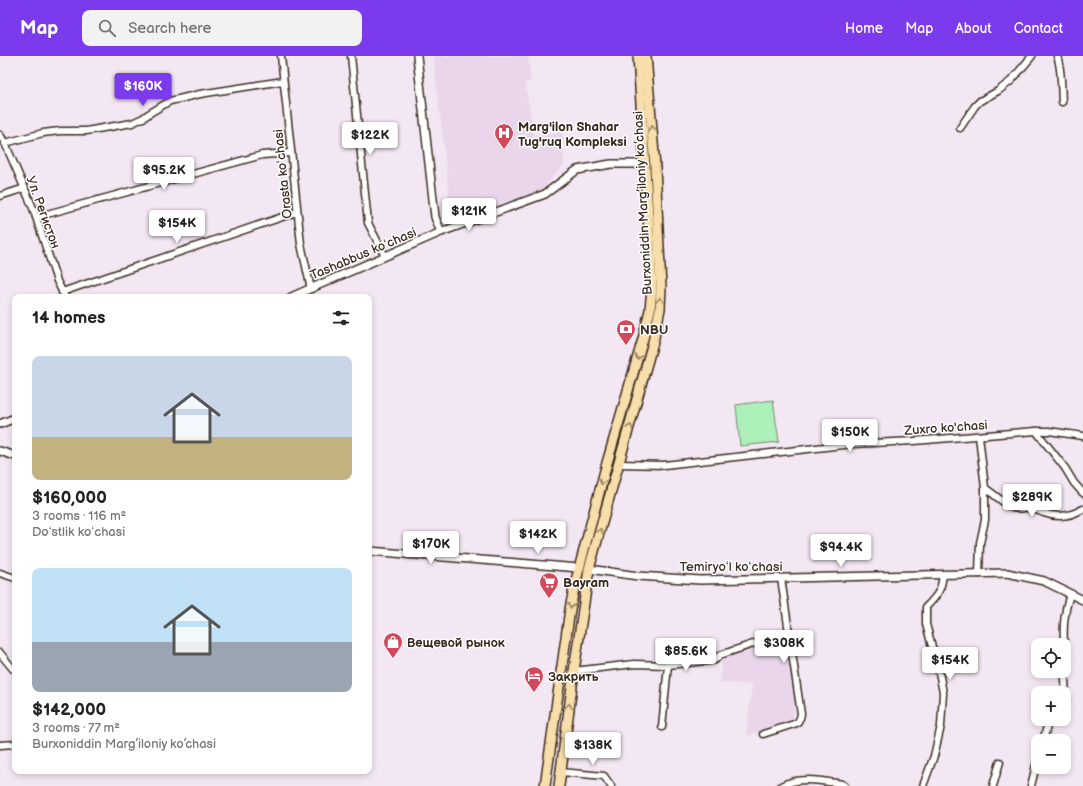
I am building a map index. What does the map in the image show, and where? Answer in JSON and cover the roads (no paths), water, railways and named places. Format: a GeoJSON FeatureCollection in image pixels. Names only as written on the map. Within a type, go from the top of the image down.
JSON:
{"type":"FeatureCollection","features":[{"type":"Feature","properties":{"kind":"main road","name":"Burxoniddin Marg’iloniy ko’chasi"},"geometry":{"type":"LineString","coordinates":[[545,786],[570,609],[575,584],[650,310],[652,288],[638,56]]}},
{"type":"Feature","properties":{"kind":"main road","name":"Burxoniddin Marg’iloniy ko’chasi"},"geometry":{"type":"LineString","coordinates":[[589,569],[653,342],[660,309],[661,287],[655,167],[646,56]]}},
{"type":"Feature","properties":{"kind":"main road"},"geometry":{"type":"LineString","coordinates":[[645,166],[655,167]]}},
{"type":"Feature","properties":{"kind":"main road"},"geometry":{"type":"LineString","coordinates":[[558,786],[589,569]]}},
{"type":"Feature","properties":{"kind":"street","name":"Orasta koʻchasi"},"geometry":{"type":"LineString","coordinates":[[281,56],[300,244],[311,288]]}},
{"type":"Feature","properties":{"kind":"street"},"geometry":{"type":"LineString","coordinates":[[351,56],[368,224],[385,256]]}},
{"type":"Feature","properties":{"kind":"street"},"geometry":{"type":"LineString","coordinates":[[418,56],[435,217],[441,232]]}},
{"type":"Feature","properties":{"kind":"street"},"geometry":{"type":"LineString","coordinates":[[960,128],[975,106],[980,101],[998,91],[1011,81],[1032,56]]}},
{"type":"Feature","properties":{"kind":"street"},"geometry":{"type":"LineString","coordinates":[[1057,56],[1060,65],[1062,102]]}},
{"type":"Feature","properties":{"kind":"street"},"geometry":{"type":"LineString","coordinates":[[5,143],[43,133],[60,131],[86,131],[120,125],[144,118],[170,101],[200,94],[283,81]]}},
{"type":"Feature","properties":{"kind":"street","name":"Ул. Регистон"},"geometry":{"type":"LineString","coordinates":[[0,135],[25,188],[63,294]]}},
{"type":"Feature","properties":{"kind":"street"},"geometry":{"type":"LineString","coordinates":[[36,217],[262,155],[291,153]]}},
{"type":"Feature","properties":{"kind":"street","name":"Tashabbus koʻchasi"},"geometry":{"type":"LineString","coordinates":[[298,294],[441,232],[545,194],[577,170],[611,164],[635,164],[645,166]]}},
{"type":"Feature","properties":{"kind":"street"},"geometry":{"type":"LineString","coordinates":[[0,196],[25,188]]}},
{"type":"Feature","properties":{"kind":"street"},"geometry":{"type":"LineString","coordinates":[[66,294],[297,212]]}},
{"type":"Feature","properties":{"kind":"street"},"geometry":{"type":"LineString","coordinates":[[0,424],[12,419]]}},
{"type":"Feature","properties":{"kind":"street"},"geometry":{"type":"LineString","coordinates":[[1036,431],[1083,493]]}},
{"type":"Feature","properties":{"kind":"street","name":"Zuxro ko'chasi"},"geometry":{"type":"LineString","coordinates":[[619,464],[664,465],[848,444],[914,441],[1036,431],[1049,431],[1083,436]]}},
{"type":"Feature","properties":{"kind":"street"},"geometry":{"type":"LineString","coordinates":[[979,436],[985,488],[985,520],[980,543],[979,574]]}},
{"type":"Feature","properties":{"kind":"street"},"geometry":{"type":"LineString","coordinates":[[0,451],[12,455]]}},
{"type":"Feature","properties":{"kind":"street"},"geometry":{"type":"LineString","coordinates":[[985,488],[1014,508],[1036,509],[1045,514],[1061,516],[1069,516],[1083,509]]}},
{"type":"Feature","properties":{"kind":"street"},"geometry":{"type":"LineString","coordinates":[[372,551],[579,568]]}},
{"type":"Feature","properties":{"kind":"street","name":"Temiryoʻl koʻchasi"},"geometry":{"type":"LineString","coordinates":[[589,569],[638,576],[700,580],[1007,573],[1044,581],[1083,600]]}},
{"type":"Feature","properties":{"kind":"street"},"geometry":{"type":"LineString","coordinates":[[0,573],[12,577]]}},
{"type":"Feature","properties":{"kind":"street"},"geometry":{"type":"LineString","coordinates":[[923,786],[934,756],[942,726],[943,693],[926,624],[926,607],[936,597],[942,585],[943,575]]}},
{"type":"Feature","properties":{"kind":"street"},"geometry":{"type":"LineString","coordinates":[[763,734],[797,722],[801,714],[781,578]]}},
{"type":"Feature","properties":{"kind":"street"},"geometry":{"type":"LineString","coordinates":[[1064,638],[1065,608],[1070,594]]}},
{"type":"Feature","properties":{"kind":"street"},"geometry":{"type":"LineString","coordinates":[[574,671],[634,664],[668,665],[715,660],[720,655],[789,632]]}},
{"type":"Feature","properties":{"kind":"street"},"geometry":{"type":"LineString","coordinates":[[0,653],[12,668]]}},
{"type":"Feature","properties":{"kind":"street"},"geometry":{"type":"LineString","coordinates":[[662,727],[668,665]]}},
{"type":"Feature","properties":{"kind":"street"},"geometry":{"type":"LineString","coordinates":[[0,745],[12,744]]}},
{"type":"Feature","properties":{"kind":"street"},"geometry":{"type":"LineString","coordinates":[[993,786],[1000,762]]}},
{"type":"Feature","properties":{"kind":"street"},"geometry":{"type":"LineString","coordinates":[[561,772],[604,776],[611,786]]}},
{"type":"Feature","properties":{"kind":"street"},"geometry":{"type":"LineString","coordinates":[[1031,786],[1034,774]]}},
{"type":"Feature","properties":{"kind":"street"},"geometry":{"type":"LineString","coordinates":[[781,786],[787,783],[812,780],[842,784],[845,786]]}},
{"type":"Feature","properties":{"kind":"place","name":"Marg'ilon Shahar Tug'ruq Kompleksi"},"geometry":{"type":"Point","coordinates":[504,150]}},
{"type":"Feature","properties":{"kind":"place","name":"NBU"},"geometry":{"type":"Point","coordinates":[626,346]}},
{"type":"Feature","properties":{"kind":"place","name":"Bayram"},"geometry":{"type":"Point","coordinates":[549,599]}},
{"type":"Feature","properties":{"kind":"place","name":"Вещевой рынок"},"geometry":{"type":"Point","coordinates":[393,659]}},
{"type":"Feature","properties":{"kind":"place","name":"Закрить"},"geometry":{"type":"Point","coordinates":[534,693]}}]}
